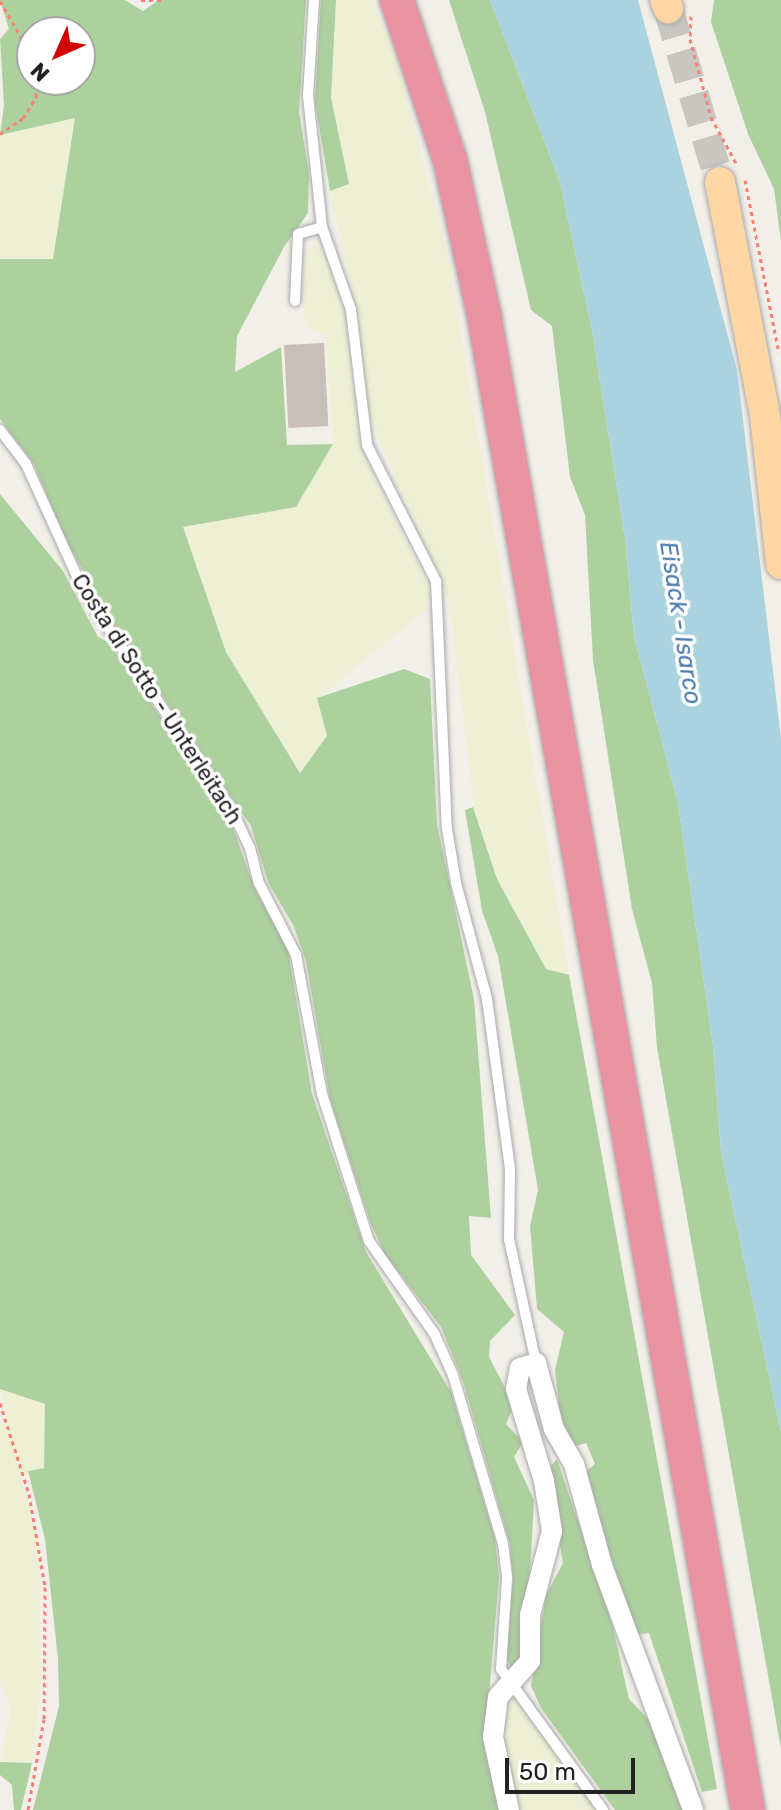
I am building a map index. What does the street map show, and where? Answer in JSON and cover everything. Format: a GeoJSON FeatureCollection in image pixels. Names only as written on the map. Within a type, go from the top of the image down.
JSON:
{"type":"FeatureCollection","features":[{"type":"Feature","properties":{"kind":"highway"},"geometry":{"type":"LineString","coordinates":[[397,0],[450,160],[478,284],[748,1810]]}},
{"type":"Feature","properties":{"kind":"highway"},"geometry":{"type":"LineString","coordinates":[[421,0],[463,124],[505,307],[769,1810]]}},
{"type":"Feature","properties":{"kind":"main road"},"geometry":{"type":"LineString","coordinates":[[733,174],[781,564]]}},
{"type":"Feature","properties":{"kind":"street"},"geometry":{"type":"LineString","coordinates":[[509,1810],[493,1737],[498,1697],[512,1680],[524,1674],[530,1661],[530,1615],[552,1531],[544,1481],[516,1389],[520,1368],[536,1363],[554,1429],[574,1464],[602,1565],[693,1810]]}},
{"type":"Feature","properties":{"kind":"lane"},"geometry":{"type":"LineString","coordinates":[[314,0],[308,96],[322,227],[351,310],[367,445],[436,581],[447,829],[456,883],[487,999],[510,1169],[509,1239],[536,1363]]}},
{"type":"Feature","properties":{"kind":"lane"},"geometry":{"type":"LineString","coordinates":[[295,301],[298,234],[322,227]]}},
{"type":"Feature","properties":{"kind":"lane","name":"Costa di Sotto - Unterleitach"},"geometry":{"type":"LineString","coordinates":[[0,430],[26,464],[85,594],[233,812],[259,883],[296,955],[322,1094],[369,1241],[434,1333],[465,1417],[503,1544],[507,1579],[498,1657],[536,1722],[603,1810]]}},
{"type":"Feature","properties":{"kind":"path"},"geometry":{"type":"LineString","coordinates":[[141,0],[165,0]]}},
{"type":"Feature","properties":{"kind":"path"},"geometry":{"type":"LineString","coordinates":[[0,1],[16,28]]}},
{"type":"Feature","properties":{"kind":"path"},"geometry":{"type":"LineString","coordinates":[[675,8],[690,39],[711,117],[761,244],[780,365]]}},
{"type":"Feature","properties":{"kind":"path"},"geometry":{"type":"LineString","coordinates":[[0,134],[23,118],[36,96]]}},
{"type":"Feature","properties":{"kind":"path"},"geometry":{"type":"LineString","coordinates":[[0,1403],[29,1494],[45,1587],[44,1719],[28,1810]]}},
{"type":"Feature","properties":{"kind":"green space"},"geometry":{"type":"Polygon","coordinates":[[[0,0],[125,0],[143,11],[159,0],[306,0],[299,112],[309,173],[308,213],[284,247],[237,336],[235,372],[281,347],[287,445],[333,444],[296,507],[183,527],[226,652],[300,773],[327,736],[317,698],[404,669],[430,679],[437,824],[474,999],[491,1218],[469,1216],[471,1255],[515,1315],[490,1341],[489,1357],[514,1405],[506,1424],[523,1442],[514,1457],[534,1500],[526,1651],[513,1670],[503,1652],[513,1580],[510,1544],[463,1381],[441,1327],[385,1254],[371,1224],[330,1099],[306,961],[294,927],[268,882],[251,826],[107,614],[66,540],[34,464],[0,419],[0,259],[53,259],[75,118],[0,135],[4,105],[0,39],[9,29],[0,0]]]}},
{"type":"Feature","properties":{"kind":"green space"},"geometry":{"type":"Polygon","coordinates":[[[321,0],[336,0],[331,98],[349,184],[330,191],[315,102],[321,0]]]}},
{"type":"Feature","properties":{"kind":"green space"},"geometry":{"type":"Polygon","coordinates":[[[336,0],[372,0],[394,51],[447,251],[569,975],[546,969],[497,879],[474,807],[449,601],[370,419],[358,317],[330,191],[349,184],[331,98],[336,0]]]}},
{"type":"Feature","properties":{"kind":"green space"},"geometry":{"type":"Polygon","coordinates":[[[449,0],[490,0],[560,182],[592,330],[625,538],[634,636],[678,803],[713,1045],[721,1152],[781,1432],[781,1749],[657,1048],[652,983],[632,909],[593,660],[585,515],[570,477],[552,326],[531,310],[485,112],[449,0]]]}},
{"type":"Feature","properties":{"kind":"green space"},"geometry":{"type":"Polygon","coordinates":[[[714,0],[781,0],[781,241],[774,189],[748,134],[711,22],[714,0]]]}},
{"type":"Feature","properties":{"kind":"green space"},"geometry":{"type":"Polygon","coordinates":[[[75,117],[53,259],[0,259],[0,135],[75,117]]]}},
{"type":"Feature","properties":{"kind":"green space"},"geometry":{"type":"Polygon","coordinates":[[[312,245],[321,247],[333,266],[346,322],[359,439],[380,493],[429,584],[427,610],[318,698],[327,736],[301,773],[226,652],[183,526],[296,507],[333,444],[326,336],[307,327],[303,312],[303,257],[312,245]]]}},
{"type":"Feature","properties":{"kind":"green space"},"geometry":{"type":"Polygon","coordinates":[[[0,494],[63,571],[98,637],[108,642],[228,814],[254,887],[288,950],[312,1094],[366,1252],[451,1392],[495,1539],[499,1578],[485,1741],[503,1810],[33,1810],[59,1706],[58,1659],[45,1539],[28,1471],[44,1468],[45,1404],[0,1389],[0,494]]]}},
{"type":"Feature","properties":{"kind":"green space"},"geometry":{"type":"Polygon","coordinates":[[[473,807],[497,879],[546,969],[569,975],[717,1789],[702,1792],[649,1633],[636,1635],[617,1588],[584,1473],[595,1464],[586,1443],[572,1447],[560,1414],[555,1370],[564,1332],[537,1309],[530,1226],[538,1190],[498,956],[482,911],[465,810],[473,807]]]}},
{"type":"Feature","properties":{"kind":"green space"},"geometry":{"type":"Polygon","coordinates":[[[0,1389],[45,1403],[44,1468],[21,1475],[39,1547],[41,1686],[32,1763],[0,1762],[11,1709],[0,1682],[0,1424],[6,1411],[0,1389]]]}},
{"type":"Feature","properties":{"kind":"green space"},"geometry":{"type":"Polygon","coordinates":[[[557,1459],[612,1623],[629,1699],[650,1721],[683,1810],[615,1810],[541,1708],[531,1686],[546,1595],[563,1563],[547,1470],[557,1459]]]}},
{"type":"Feature","properties":{"kind":"green space"},"geometry":{"type":"Polygon","coordinates":[[[512,1691],[600,1810],[514,1810],[500,1755],[501,1716],[512,1691]]]}},
{"type":"Feature","properties":{"kind":"green space"},"geometry":{"type":"Polygon","coordinates":[[[0,1762],[32,1763],[21,1810],[14,1810],[12,1785],[0,1775],[0,1762]]]}},
{"type":"Feature","properties":{"kind":"water","name":"Eisack - Isarco"},"geometry":{"type":"Polygon","coordinates":[[[490,0],[638,0],[737,370],[781,738],[781,1432],[721,1152],[713,1045],[678,803],[634,636],[625,538],[592,330],[560,182],[490,0]]]}},
{"type":"Feature","properties":{"kind":"building"},"geometry":{"type":"Polygon","coordinates":[[[324,343],[328,426],[288,428],[284,345],[324,343]]]}},
{"type":"Feature","properties":{"kind":"tunnel"},"geometry":{"type":"LineString","coordinates":[[668,8],[720,182]]}}]}
